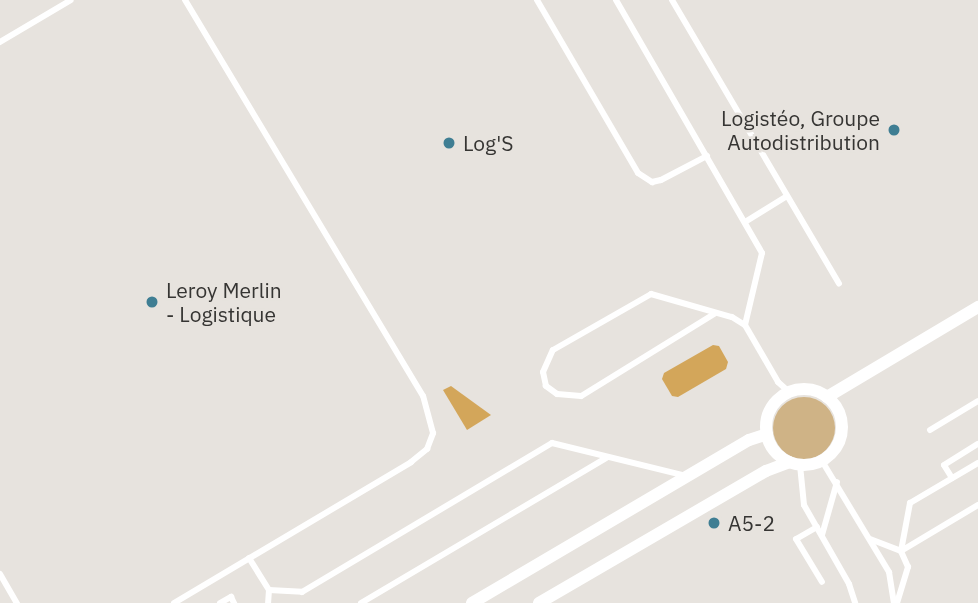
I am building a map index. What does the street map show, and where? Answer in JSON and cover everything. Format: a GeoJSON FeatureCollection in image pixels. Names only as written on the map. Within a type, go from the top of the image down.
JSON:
{"type":"FeatureCollection","features":[{"type":"Feature","properties":{"kind":"street"},"geometry":{"type":"LineString","coordinates":[[827,397],[978,306]]}},
{"type":"Feature","properties":{"kind":"street"},"geometry":{"type":"LineString","coordinates":[[539,603],[766,471],[822,461],[839,443],[842,430],[836,406],[816,391],[789,393],[771,410],[767,434],[779,456],[794,464]]}},
{"type":"Feature","properties":{"kind":"street"},"geometry":{"type":"LineString","coordinates":[[472,603],[767,434]]}},
{"type":"Feature","properties":{"kind":"lane"},"geometry":{"type":"LineString","coordinates":[[0,42],[71,0]]}},
{"type":"Feature","properties":{"kind":"lane"},"geometry":{"type":"LineString","coordinates":[[174,603],[411,462],[426,449],[433,433],[431,417],[185,0]]}},
{"type":"Feature","properties":{"kind":"lane"},"geometry":{"type":"LineString","coordinates":[[537,0],[638,173],[652,182],[661,180],[707,156]]}},
{"type":"Feature","properties":{"kind":"lane"},"geometry":{"type":"LineString","coordinates":[[616,0],[762,253],[745,325]]}},
{"type":"Feature","properties":{"kind":"lane"},"geometry":{"type":"LineString","coordinates":[[672,0],[839,284]]}},
{"type":"Feature","properties":{"kind":"lane"},"geometry":{"type":"LineString","coordinates":[[745,222],[787,196]]}},
{"type":"Feature","properties":{"kind":"lane"},"geometry":{"type":"LineString","coordinates":[[714,314],[581,396],[569,398],[546,386],[543,372],[553,350],[651,294],[714,314],[745,325],[778,382],[789,393]]}},
{"type":"Feature","properties":{"kind":"lane"},"geometry":{"type":"LineString","coordinates":[[929,430],[978,401]]}},
{"type":"Feature","properties":{"kind":"lane"},"geometry":{"type":"LineString","coordinates":[[269,590],[302,592],[552,443],[688,477]]}},
{"type":"Feature","properties":{"kind":"lane"},"geometry":{"type":"LineString","coordinates":[[952,478],[944,465],[978,444]]}},
{"type":"Feature","properties":{"kind":"lane"},"geometry":{"type":"LineString","coordinates":[[361,603],[606,458]]}},
{"type":"Feature","properties":{"kind":"lane"},"geometry":{"type":"LineString","coordinates":[[822,461],[889,572],[895,603]]}},
{"type":"Feature","properties":{"kind":"lane"},"geometry":{"type":"LineString","coordinates":[[895,603],[908,567],[901,551],[911,503],[978,463]]}},
{"type":"Feature","properties":{"kind":"lane"},"geometry":{"type":"LineString","coordinates":[[794,464],[804,505],[822,535],[855,603]]}},
{"type":"Feature","properties":{"kind":"lane"},"geometry":{"type":"LineString","coordinates":[[822,535],[837,482]]}},
{"type":"Feature","properties":{"kind":"lane"},"geometry":{"type":"LineString","coordinates":[[901,551],[978,505]]}},
{"type":"Feature","properties":{"kind":"lane"},"geometry":{"type":"LineString","coordinates":[[817,527],[796,539],[822,582]]}},
{"type":"Feature","properties":{"kind":"lane"},"geometry":{"type":"LineString","coordinates":[[870,539],[901,551]]}},
{"type":"Feature","properties":{"kind":"lane"},"geometry":{"type":"LineString","coordinates":[[249,558],[269,590],[268,603]]}},
{"type":"Feature","properties":{"kind":"lane"},"geometry":{"type":"LineString","coordinates":[[0,575],[17,603]]}},
{"type":"Feature","properties":{"kind":"lane"},"geometry":{"type":"LineString","coordinates":[[220,603],[230,597],[234,603]]}},
{"type":"Feature","properties":{"kind":"shaded area"},"geometry":{"type":"Polygon","coordinates":[[[713,345],[719,346],[728,362],[726,369],[678,397],[672,396],[662,379],[664,373],[713,345]]]}},
{"type":"Feature","properties":{"kind":"shaded area"},"geometry":{"type":"Polygon","coordinates":[[[451,386],[491,415],[467,430],[443,390],[451,386]]]}},
{"type":"Feature","properties":{"kind":"shaded area"},"geometry":{"type":"Polygon","coordinates":[[[804,397],[816,399],[826,406],[833,416],[833,440],[826,450],[816,457],[804,459],[792,457],[782,450],[775,440],[773,428],[775,416],[782,406],[792,399],[804,397]]]}},
{"type":"Feature","properties":{"kind":"place","name":"Logistéo, Groupe Autodistribution"},"geometry":{"type":"Point","coordinates":[894,130]}},
{"type":"Feature","properties":{"kind":"place","name":"Log'S"},"geometry":{"type":"Point","coordinates":[449,143]}},
{"type":"Feature","properties":{"kind":"place","name":"Leroy Merlin - Logistique"},"geometry":{"type":"Point","coordinates":[152,302]}},
{"type":"Feature","properties":{"kind":"place","name":"A5-2"},"geometry":{"type":"Point","coordinates":[714,523]}}]}
